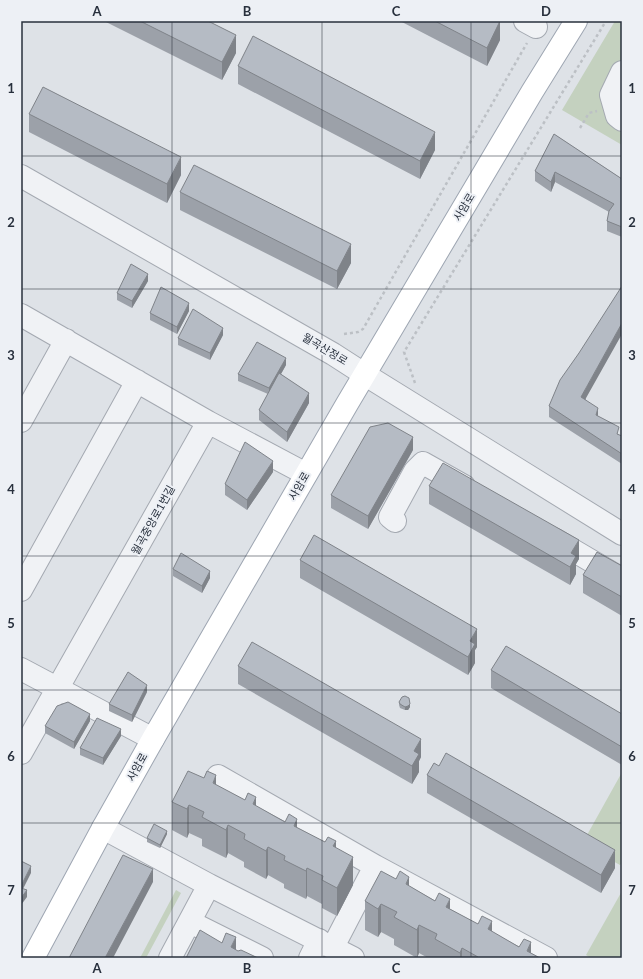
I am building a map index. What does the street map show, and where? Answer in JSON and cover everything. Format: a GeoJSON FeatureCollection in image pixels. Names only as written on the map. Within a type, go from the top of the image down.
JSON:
{"type":"FeatureCollection","features":[{"type":"Feature","properties":{"kind":"main road","name":"사암로"},"geometry":{"type":"LineString","coordinates":[[33,958],[153,739],[306,474],[532,92],[576,21]]}},
{"type":"Feature","properties":{"kind":"street"},"geometry":{"type":"LineString","coordinates":[[622,72],[611,95],[618,116],[622,120]]}},
{"type":"Feature","properties":{"kind":"street","name":"월곡산정로"},"geometry":{"type":"LineString","coordinates":[[21,176],[327,350],[622,534]]}},
{"type":"Feature","properties":{"kind":"street"},"geometry":{"type":"LineString","coordinates":[[21,314],[208,422],[306,474]]}},
{"type":"Feature","properties":{"kind":"street"},"geometry":{"type":"LineString","coordinates":[[21,421],[66,340]]}},
{"type":"Feature","properties":{"kind":"street"},"geometry":{"type":"LineString","coordinates":[[21,590],[137,381]]}},
{"type":"Feature","properties":{"kind":"street","name":"월곡중앙로1번길"},"geometry":{"type":"LineString","coordinates":[[21,753],[208,422]]}},
{"type":"Feature","properties":{"kind":"street"},"geometry":{"type":"LineString","coordinates":[[395,521],[390,517],[415,471],[423,463],[478,495]]}},
{"type":"Feature","properties":{"kind":"street"},"geometry":{"type":"LineString","coordinates":[[540,531],[622,579]]}},
{"type":"Feature","properties":{"kind":"street"},"geometry":{"type":"LineString","coordinates":[[21,670],[153,739]]}},
{"type":"Feature","properties":{"kind":"street"},"geometry":{"type":"LineString","coordinates":[[218,776],[376,866],[546,958]]}},
{"type":"Feature","properties":{"kind":"street"},"geometry":{"type":"LineString","coordinates":[[103,828],[321,948],[353,958]]}},
{"type":"Feature","properties":{"kind":"street"},"geometry":{"type":"LineString","coordinates":[[321,948],[376,866]]}},
{"type":"Feature","properties":{"kind":"street"},"geometry":{"type":"LineString","coordinates":[[170,958],[209,885]]}},
{"type":"Feature","properties":{"kind":"street"},"geometry":{"type":"LineString","coordinates":[[190,922],[262,958]]}},
{"type":"Feature","properties":{"kind":"path"},"geometry":{"type":"LineString","coordinates":[[412,374],[404,352],[606,21]]}},
{"type":"Feature","properties":{"kind":"path"},"geometry":{"type":"LineString","coordinates":[[344,334],[358,332],[363,329],[531,24]]}},
{"type":"Feature","properties":{"kind":"green space"},"geometry":{"type":"Polygon","coordinates":[[[615,21],[622,21],[622,145],[562,110],[615,21]]]}},
{"type":"Feature","properties":{"kind":"green space"},"geometry":{"type":"Polygon","coordinates":[[[621,774],[622,863],[620,865],[582,844],[621,774]]]}},
{"type":"Feature","properties":{"kind":"green space"},"geometry":{"type":"Polygon","coordinates":[[[176,890],[181,893],[146,958],[140,958],[176,890]]]}},
{"type":"Feature","properties":{"kind":"green space"},"geometry":{"type":"Polygon","coordinates":[[[622,891],[622,958],[591,958],[586,955],[622,891]]]}},
{"type":"Feature","properties":{"kind":"building"},"geometry":{"type":"Polygon","coordinates":[[[140,21],[208,21],[236,35],[222,62],[140,21]]]}},
{"type":"Feature","properties":{"kind":"building"},"geometry":{"type":"Polygon","coordinates":[[[435,21],[500,21],[487,48],[435,21]]]}},
{"type":"Feature","properties":{"kind":"building"},"geometry":{"type":"Polygon","coordinates":[[[253,36],[435,132],[420,161],[238,66],[253,36]]]}},
{"type":"Feature","properties":{"kind":"building"},"geometry":{"type":"Polygon","coordinates":[[[43,87],[181,157],[167,184],[29,114],[43,87]]]}},
{"type":"Feature","properties":{"kind":"building"},"geometry":{"type":"Polygon","coordinates":[[[554,134],[622,179],[622,227],[607,221],[609,211],[614,204],[555,172],[551,182],[535,171],[554,134]]]}},
{"type":"Feature","properties":{"kind":"building"},"geometry":{"type":"Polygon","coordinates":[[[194,165],[351,244],[337,271],[180,192],[194,165]]]}},
{"type":"Feature","properties":{"kind":"building"},"geometry":{"type":"Polygon","coordinates":[[[131,264],[148,274],[132,301],[117,293],[131,264]]]}},
{"type":"Feature","properties":{"kind":"building"},"geometry":{"type":"Polygon","coordinates":[[[622,286],[622,323],[581,397],[598,408],[596,415],[619,427],[617,434],[622,436],[622,454],[549,406],[560,380],[622,286]]]}},
{"type":"Feature","properties":{"kind":"building"},"geometry":{"type":"Polygon","coordinates":[[[161,287],[189,303],[177,327],[150,313],[161,287]]]}},
{"type":"Feature","properties":{"kind":"building"},"geometry":{"type":"Polygon","coordinates":[[[193,309],[223,328],[210,353],[178,338],[193,309]]]}},
{"type":"Feature","properties":{"kind":"building"},"geometry":{"type":"Polygon","coordinates":[[[257,342],[286,358],[269,388],[238,374],[257,342]]]}},
{"type":"Feature","properties":{"kind":"building"},"geometry":{"type":"Polygon","coordinates":[[[279,373],[309,393],[287,432],[259,410],[279,373]]]}},
{"type":"Feature","properties":{"kind":"building"},"geometry":{"type":"Polygon","coordinates":[[[388,423],[413,437],[368,516],[331,495],[370,427],[388,423]]]}},
{"type":"Feature","properties":{"kind":"building"},"geometry":{"type":"Polygon","coordinates":[[[245,442],[273,461],[247,500],[225,484],[245,442]]]}},
{"type":"Feature","properties":{"kind":"building"},"geometry":{"type":"Polygon","coordinates":[[[443,463],[579,540],[571,553],[576,556],[570,567],[429,486],[443,463]]]}},
{"type":"Feature","properties":{"kind":"building"},"geometry":{"type":"Polygon","coordinates":[[[314,535],[477,629],[470,641],[475,644],[468,657],[300,560],[314,535]]]}},
{"type":"Feature","properties":{"kind":"building"},"geometry":{"type":"Polygon","coordinates":[[[597,552],[622,566],[622,597],[583,575],[597,552]]]}},
{"type":"Feature","properties":{"kind":"building"},"geometry":{"type":"Polygon","coordinates":[[[181,553],[210,571],[202,586],[173,569],[181,553]]]}},
{"type":"Feature","properties":{"kind":"building"},"geometry":{"type":"Polygon","coordinates":[[[252,642],[421,739],[414,751],[419,754],[412,766],[238,666],[252,642]]]}},
{"type":"Feature","properties":{"kind":"building"},"geometry":{"type":"Polygon","coordinates":[[[506,646],[622,714],[622,747],[491,670],[506,646]]]}},
{"type":"Feature","properties":{"kind":"building"},"geometry":{"type":"Polygon","coordinates":[[[128,672],[147,685],[132,715],[109,704],[128,672]]]}},
{"type":"Feature","properties":{"kind":"building"},"geometry":{"type":"Polygon","coordinates":[[[405,696],[409,698],[410,704],[405,707],[399,702],[402,697],[405,696]]]}},
{"type":"Feature","properties":{"kind":"building"},"geometry":{"type":"Polygon","coordinates":[[[68,702],[90,714],[74,742],[45,726],[57,706],[68,702]]]}},
{"type":"Feature","properties":{"kind":"building"},"geometry":{"type":"Polygon","coordinates":[[[97,718],[121,729],[103,758],[80,748],[97,718]]]}},
{"type":"Feature","properties":{"kind":"building"},"geometry":{"type":"Polygon","coordinates":[[[446,753],[615,850],[601,875],[427,775],[434,763],[439,766],[446,753]]]}},
{"type":"Feature","properties":{"kind":"building"},"geometry":{"type":"Polygon","coordinates":[[[188,771],[204,778],[207,771],[216,775],[213,783],[245,800],[248,793],[256,797],[253,804],[285,822],[289,814],[297,819],[294,826],[325,842],[328,837],[336,841],[333,846],[353,857],[337,888],[322,880],[323,876],[307,868],[306,871],[284,860],[285,856],[268,847],[266,851],[244,839],[245,834],[228,825],[226,830],[202,817],[204,812],[189,805],[187,809],[172,802],[188,771]]]}},
{"type":"Feature","properties":{"kind":"building"},"geometry":{"type":"Polygon","coordinates":[[[154,824],[167,831],[160,845],[147,838],[154,824]]]}},
{"type":"Feature","properties":{"kind":"building"},"geometry":{"type":"Polygon","coordinates":[[[123,855],[153,869],[105,958],[69,958],[123,855]]]}},
{"type":"Feature","properties":{"kind":"building"},"geometry":{"type":"Polygon","coordinates":[[[21,861],[31,866],[21,886],[21,861]]]}},
{"type":"Feature","properties":{"kind":"building"},"geometry":{"type":"Polygon","coordinates":[[[381,871],[396,879],[400,871],[409,877],[406,884],[435,901],[439,893],[450,899],[446,907],[478,924],[482,916],[492,921],[488,929],[519,947],[524,939],[531,942],[527,951],[540,958],[478,958],[462,948],[460,953],[435,939],[437,934],[419,925],[417,930],[394,917],[397,912],[381,904],[378,909],[365,901],[381,871]]]}},
{"type":"Feature","properties":{"kind":"building"},"geometry":{"type":"Polygon","coordinates":[[[21,888],[27,890],[21,898],[21,888]]]}},
{"type":"Feature","properties":{"kind":"building"},"geometry":{"type":"Polygon","coordinates":[[[200,930],[222,943],[226,933],[236,937],[231,947],[258,958],[186,958],[200,930]]]}}]}
